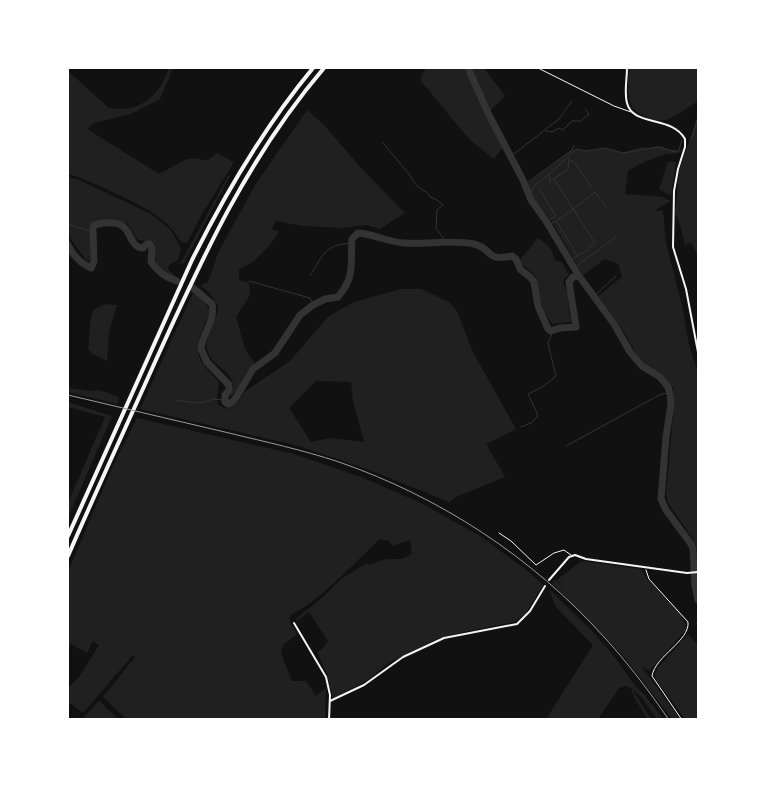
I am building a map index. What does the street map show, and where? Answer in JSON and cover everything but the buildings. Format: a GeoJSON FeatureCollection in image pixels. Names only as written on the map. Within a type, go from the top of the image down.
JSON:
{"type":"FeatureCollection","features":[{"type":"Feature","properties":{"kind":"highway"},"geometry":{"type":"LineString","coordinates":[[68,536],[179,287],[213,218],[242,166],[272,121],[313,68]]}},
{"type":"Feature","properties":{"kind":"highway"},"geometry":{"type":"LineString","coordinates":[[68,556],[214,234],[230,203],[291,108],[324,68]]}},
{"type":"Feature","properties":{"kind":"street"},"geometry":{"type":"LineString","coordinates":[[627,68],[627,102],[631,112],[645,119],[676,128],[685,139],[685,147],[675,184],[672,241],[675,258],[686,289],[698,352]]}},
{"type":"Feature","properties":{"kind":"street"},"geometry":{"type":"LineString","coordinates":[[549,580],[571,555],[586,559],[689,573],[698,572]]}},
{"type":"Feature","properties":{"kind":"street"},"geometry":{"type":"LineString","coordinates":[[330,701],[364,685],[403,657],[444,638],[517,624],[530,611],[545,586]]}},
{"type":"Feature","properties":{"kind":"street"},"geometry":{"type":"LineString","coordinates":[[294,623],[326,677],[330,701],[329,720]]}},
{"type":"Feature","properties":{"kind":"lane"},"geometry":{"type":"LineString","coordinates":[[538,68],[614,106],[631,112]]}},
{"type":"Feature","properties":{"kind":"lane"},"geometry":{"type":"LineString","coordinates":[[499,533],[536,565],[554,553],[564,550],[571,555]]}},
{"type":"Feature","properties":{"kind":"path"},"geometry":{"type":"LineString","coordinates":[[645,567],[649,579],[688,622],[687,631],[653,670],[652,676],[682,720]]}},
{"type":"Feature","properties":{"kind":"shaded area"},"geometry":{"type":"Polygon","coordinates":[[[169,68],[172,68],[170,76],[160,99],[131,114],[94,123],[87,129],[159,174],[184,160],[193,158],[206,160],[216,153],[234,162],[202,214],[187,243],[181,242],[170,226],[155,214],[82,178],[68,174],[68,71],[109,108],[120,109],[139,105],[147,100],[160,86],[169,68]]]}},
{"type":"Feature","properties":{"kind":"shaded area"},"geometry":{"type":"Polygon","coordinates":[[[426,68],[484,68],[505,96],[488,113],[505,144],[494,159],[469,139],[421,81],[426,68]]]}},
{"type":"Feature","properties":{"kind":"shaded area"},"geometry":{"type":"Polygon","coordinates":[[[629,68],[698,68],[698,101],[677,115],[665,120],[655,120],[641,115],[631,105],[629,99],[629,68]]]}},
{"type":"Feature","properties":{"kind":"shaded area"},"geometry":{"type":"Polygon","coordinates":[[[307,110],[325,126],[361,168],[405,213],[380,229],[366,225],[341,228],[303,226],[276,221],[272,228],[279,233],[253,262],[239,269],[239,280],[249,283],[250,295],[236,317],[245,349],[255,364],[246,373],[238,389],[231,397],[234,386],[227,372],[211,358],[207,349],[208,336],[218,312],[218,305],[209,292],[200,286],[208,282],[218,253],[255,185],[307,110]]]}},
{"type":"Feature","properties":{"kind":"shaded area"},"geometry":{"type":"Polygon","coordinates":[[[698,115],[698,255],[691,243],[685,245],[675,213],[680,168],[698,115]]]}},
{"type":"Feature","properties":{"kind":"shaded area"},"geometry":{"type":"Polygon","coordinates":[[[661,146],[682,151],[656,157],[628,171],[625,194],[662,197],[671,201],[654,211],[663,210],[666,243],[682,305],[689,345],[698,372],[698,552],[693,539],[668,503],[666,494],[674,388],[637,356],[626,335],[598,296],[622,277],[618,264],[605,259],[583,275],[551,220],[529,194],[529,182],[572,150],[586,151],[605,148],[623,153],[641,147],[661,146]]]}},
{"type":"Feature","properties":{"kind":"shaded area"},"geometry":{"type":"Polygon","coordinates":[[[668,162],[676,162],[671,196],[659,189],[668,162]]]}},
{"type":"Feature","properties":{"kind":"shaded area"},"geometry":{"type":"Polygon","coordinates":[[[228,176],[230,176],[184,263],[180,264],[228,176]]]}},
{"type":"Feature","properties":{"kind":"shaded area"},"geometry":{"type":"Polygon","coordinates":[[[68,177],[77,179],[151,214],[171,230],[181,249],[178,260],[169,265],[168,269],[176,277],[166,273],[157,265],[153,242],[138,240],[127,223],[114,221],[113,219],[92,222],[90,231],[90,260],[86,260],[72,241],[68,231],[68,177]]]}},
{"type":"Feature","properties":{"kind":"shaded area"},"geometry":{"type":"Polygon","coordinates":[[[536,238],[549,246],[555,260],[562,262],[569,275],[564,279],[563,284],[568,294],[569,313],[572,322],[552,324],[541,302],[535,275],[519,261],[535,242],[536,238]]]}},
{"type":"Feature","properties":{"kind":"shaded area"},"geometry":{"type":"Polygon","coordinates":[[[401,289],[421,289],[449,302],[457,311],[473,352],[516,429],[486,444],[505,477],[456,497],[449,502],[370,470],[299,446],[140,409],[193,293],[203,300],[210,311],[200,337],[199,357],[219,382],[218,405],[226,409],[237,404],[244,392],[290,361],[329,316],[354,302],[401,289]],[[316,381],[289,408],[311,442],[330,438],[364,442],[353,400],[351,382],[316,381]]]}},
{"type":"Feature","properties":{"kind":"shaded area"},"geometry":{"type":"Polygon","coordinates":[[[105,304],[117,305],[109,332],[107,361],[92,354],[88,349],[92,313],[96,308],[105,304]]]}},
{"type":"Feature","properties":{"kind":"shaded area"},"geometry":{"type":"Polygon","coordinates":[[[68,388],[90,391],[99,390],[119,397],[118,404],[68,392],[68,388]]]}},
{"type":"Feature","properties":{"kind":"shaded area"},"geometry":{"type":"Polygon","coordinates":[[[68,402],[112,416],[68,518],[68,503],[105,417],[68,407],[68,402]]]}},
{"type":"Feature","properties":{"kind":"shaded area"},"geometry":{"type":"Polygon","coordinates":[[[137,418],[294,454],[361,477],[421,503],[480,536],[529,572],[543,585],[525,614],[514,622],[440,638],[388,663],[368,680],[333,698],[327,674],[317,652],[328,641],[309,612],[297,621],[297,618],[341,579],[367,563],[369,565],[388,559],[402,559],[412,554],[410,540],[393,546],[389,541],[380,539],[324,591],[290,615],[290,623],[297,634],[283,645],[281,653],[292,681],[306,681],[316,696],[326,688],[325,719],[126,719],[103,697],[135,657],[133,655],[83,713],[70,703],[68,706],[68,688],[79,677],[99,645],[93,641],[87,653],[71,644],[68,650],[68,572],[111,470],[137,418]]]}},
{"type":"Feature","properties":{"kind":"shaded area"},"geometry":{"type":"Polygon","coordinates":[[[581,561],[641,569],[647,579],[681,615],[686,627],[685,631],[649,671],[642,667],[680,719],[672,719],[625,658],[552,583],[555,580],[563,587],[557,580],[581,561]]]}},
{"type":"Feature","properties":{"kind":"shaded area"},"geometry":{"type":"Polygon","coordinates":[[[549,589],[593,632],[663,719],[657,719],[642,698],[632,689],[651,719],[647,719],[631,688],[625,686],[619,688],[598,719],[546,719],[593,645],[556,607],[549,589]]]}},
{"type":"Feature","properties":{"kind":"shaded area"},"geometry":{"type":"Polygon","coordinates":[[[688,634],[698,645],[698,719],[685,719],[656,680],[655,674],[658,668],[688,634]]]}},
{"type":"Feature","properties":{"kind":"shaded area"},"geometry":{"type":"Polygon","coordinates":[[[99,701],[118,719],[82,719],[99,701]]]}},
{"type":"Feature","properties":{"kind":"waterway"},"geometry":{"type":"LineString","coordinates":[[468,68],[531,200],[579,276],[614,324],[630,352],[642,366],[660,377],[668,387],[671,404],[666,437],[661,499],[666,510],[693,549],[695,586],[698,600]]}},
{"type":"Feature","properties":{"kind":"waterway"},"geometry":{"type":"LineString","coordinates":[[510,157],[559,119],[572,101]]}},
{"type":"Feature","properties":{"kind":"waterway"},"geometry":{"type":"LineString","coordinates":[[546,131],[552,132],[559,128],[563,130],[572,121],[581,121],[589,114],[585,109]]}},
{"type":"Feature","properties":{"kind":"waterway"},"geometry":{"type":"LineString","coordinates":[[692,138],[698,117]]}},
{"type":"Feature","properties":{"kind":"waterway"},"geometry":{"type":"LineString","coordinates":[[527,193],[576,149],[586,151],[605,148],[623,153],[658,147],[676,152],[679,150],[682,140]]}},
{"type":"Feature","properties":{"kind":"waterway"},"geometry":{"type":"LineString","coordinates":[[383,143],[415,184],[443,205],[437,210],[436,228],[445,243]]}},
{"type":"Feature","properties":{"kind":"waterway"},"geometry":{"type":"LineString","coordinates":[[525,187],[527,183],[572,150],[574,145]]}},
{"type":"Feature","properties":{"kind":"waterway"},"geometry":{"type":"LineString","coordinates":[[550,181],[568,170],[569,158]]}},
{"type":"Feature","properties":{"kind":"waterway"},"geometry":{"type":"LineString","coordinates":[[569,161],[574,162],[592,188]]}},
{"type":"Feature","properties":{"kind":"waterway"},"geometry":{"type":"LineString","coordinates":[[549,174],[550,183]]}},
{"type":"Feature","properties":{"kind":"waterway"},"geometry":{"type":"LineString","coordinates":[[554,179],[595,243],[586,251],[570,260]]}},
{"type":"Feature","properties":{"kind":"waterway"},"geometry":{"type":"LineString","coordinates":[[540,190],[555,215],[555,217],[546,221]]}},
{"type":"Feature","properties":{"kind":"waterway"},"geometry":{"type":"LineString","coordinates":[[549,225],[567,214],[595,192],[606,207]]}},
{"type":"Feature","properties":{"kind":"waterway"},"geometry":{"type":"LineString","coordinates":[[557,222],[577,255]]}},
{"type":"Feature","properties":{"kind":"waterway"},"geometry":{"type":"LineString","coordinates":[[68,224],[93,232]]}},
{"type":"Feature","properties":{"kind":"waterway"},"geometry":{"type":"LineString","coordinates":[[68,245],[77,258],[91,268],[94,261],[94,225],[117,224],[124,227],[137,246],[143,248],[150,244],[152,248],[151,262],[156,269],[177,281]]}},
{"type":"Feature","properties":{"kind":"waterway"},"geometry":{"type":"LineString","coordinates":[[193,288],[212,304],[211,321],[201,349],[207,362],[229,385],[229,390],[225,395],[225,402],[228,404],[234,401],[253,369],[275,353],[300,315],[325,299],[338,297],[350,276],[352,239],[358,233],[404,243],[448,242],[474,244],[484,248],[493,256],[512,256],[516,259],[520,269],[534,282],[538,306],[548,329],[551,331],[560,328],[576,327],[569,282],[573,277],[579,276]]}},
{"type":"Feature","properties":{"kind":"waterway"},"geometry":{"type":"LineString","coordinates":[[574,268],[617,236]]}},
{"type":"Feature","properties":{"kind":"waterway"},"geometry":{"type":"LineString","coordinates":[[310,276],[326,252],[336,246],[352,243]]}},
{"type":"Feature","properties":{"kind":"waterway"},"geometry":{"type":"LineString","coordinates":[[594,296],[616,276]]}},
{"type":"Feature","properties":{"kind":"waterway"},"geometry":{"type":"LineString","coordinates":[[249,281],[310,298],[313,305]]}},
{"type":"Feature","properties":{"kind":"waterway"},"geometry":{"type":"LineString","coordinates":[[521,427],[531,423],[537,417],[528,394],[542,387],[556,376],[548,343],[553,331]]}},
{"type":"Feature","properties":{"kind":"waterway"},"geometry":{"type":"LineString","coordinates":[[566,446],[661,394],[670,393]]}},
{"type":"Feature","properties":{"kind":"waterway"},"geometry":{"type":"LineString","coordinates":[[175,400],[195,403],[213,399],[224,400]]}},
{"type":"Feature","properties":{"kind":"railway"},"geometry":{"type":"LineString","coordinates":[[68,395],[298,450],[339,462],[413,493],[482,533],[546,581],[604,637],[646,688],[669,720]]}}]}
